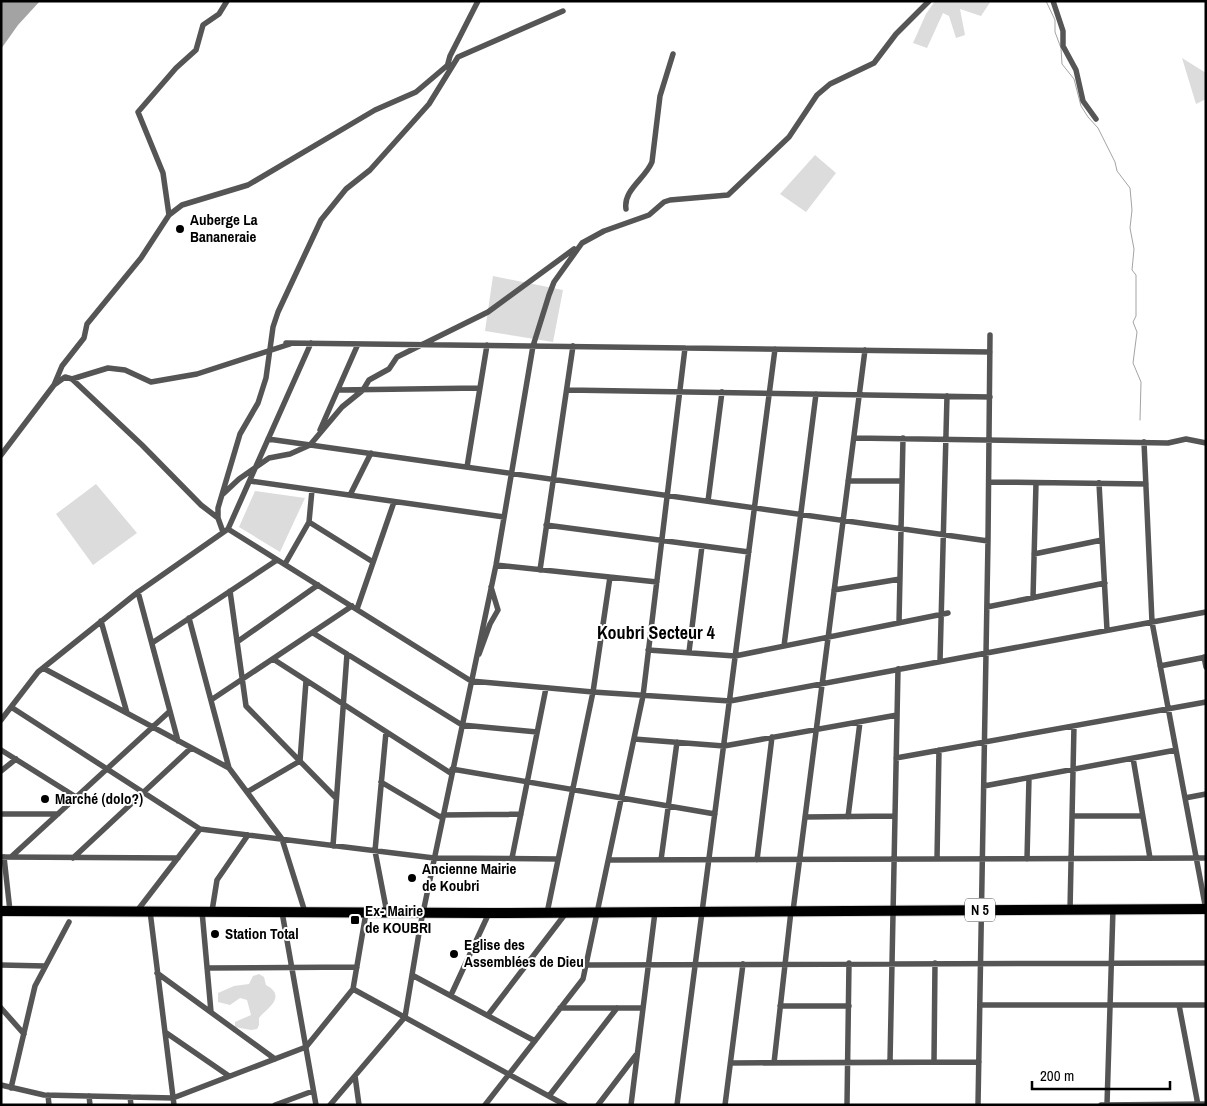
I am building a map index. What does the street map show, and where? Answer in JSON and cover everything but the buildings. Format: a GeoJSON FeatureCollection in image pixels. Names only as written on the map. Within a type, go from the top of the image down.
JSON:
{"type":"FeatureCollection","features":[{"type":"Feature","properties":{"kind":"highway","name":"N 5"},"geometry":{"type":"LineString","coordinates":[[6,911],[566,913],[1206,909]]}},
{"type":"Feature","properties":{"kind":"street"},"geometry":{"type":"LineString","coordinates":[[169,215],[163,173],[138,112],[145,101],[196,50],[203,25],[219,14],[228,1]]}},
{"type":"Feature","properties":{"kind":"street"},"geometry":{"type":"LineString","coordinates":[[443,79],[450,56],[478,1]]}},
{"type":"Feature","properties":{"kind":"street"},"geometry":{"type":"LineString","coordinates":[[221,496],[268,458],[290,454],[312,445],[342,407],[363,390],[369,380],[389,369],[397,357],[488,312],[582,243],[604,231],[649,215],[664,202],[670,200],[728,195],[789,136],[817,95],[830,84],[874,63],[896,34],[929,1]]}},
{"type":"Feature","properties":{"kind":"street"},"geometry":{"type":"LineString","coordinates":[[1053,1],[1063,31],[1063,46],[1076,70],[1083,101],[1096,119]]}},
{"type":"Feature","properties":{"kind":"street"},"geometry":{"type":"LineString","coordinates":[[1,455],[54,385],[62,366],[84,338],[87,324],[141,258],[169,215],[182,205],[248,185],[375,110],[416,92],[458,56],[564,11]]}},
{"type":"Feature","properties":{"kind":"street"},"geometry":{"type":"LineString","coordinates":[[626,209],[626,196],[652,162],[660,96],[672,54]]}},
{"type":"Feature","properties":{"kind":"street"},"geometry":{"type":"LineString","coordinates":[[218,518],[221,496],[240,434],[258,403],[266,378],[273,327],[278,312],[321,220],[346,189],[370,170],[429,104],[458,56]]}},
{"type":"Feature","properties":{"kind":"street"},"geometry":{"type":"LineString","coordinates":[[330,1105],[405,1017],[434,858],[496,565],[533,346],[554,282],[582,243]]}},
{"type":"Feature","properties":{"kind":"street"},"geometry":{"type":"LineString","coordinates":[[978,1105],[987,652],[990,335]]}},
{"type":"Feature","properties":{"kind":"street"},"geometry":{"type":"LineString","coordinates":[[72,379],[108,368],[125,370],[150,382],[197,374],[270,351],[289,343],[990,352]]}},
{"type":"Feature","properties":{"kind":"street"},"geometry":{"type":"LineString","coordinates":[[1,720],[43,668],[138,592],[226,531],[311,343]]}},
{"type":"Feature","properties":{"kind":"street"},"geometry":{"type":"LineString","coordinates":[[318,436],[358,344]]}},
{"type":"Feature","properties":{"kind":"street"},"geometry":{"type":"LineString","coordinates":[[467,467],[487,345]]}},
{"type":"Feature","properties":{"kind":"street"},"geometry":{"type":"LineString","coordinates":[[540,570],[573,346]]}},
{"type":"Feature","properties":{"kind":"street"},"geometry":{"type":"LineString","coordinates":[[485,1105],[583,979],[643,696],[685,348]]}},
{"type":"Feature","properties":{"kind":"street"},"geometry":{"type":"LineString","coordinates":[[677,1105],[775,349]]}},
{"type":"Feature","properties":{"kind":"street"},"geometry":{"type":"LineString","coordinates":[[774,1063],[785,964],[865,350]]}},
{"type":"Feature","properties":{"kind":"street"},"geometry":{"type":"LineString","coordinates":[[54,385],[65,377],[72,379],[142,445],[201,505],[218,518],[226,531],[285,564],[471,681],[643,696],[730,701],[1206,612]]}},
{"type":"Feature","properties":{"kind":"street"},"geometry":{"type":"LineString","coordinates":[[338,390],[480,388]]}},
{"type":"Feature","properties":{"kind":"street"},"geometry":{"type":"LineString","coordinates":[[567,390],[990,397]]}},
{"type":"Feature","properties":{"kind":"street"},"geometry":{"type":"LineString","coordinates":[[708,501],[722,392]]}},
{"type":"Feature","properties":{"kind":"street"},"geometry":{"type":"LineString","coordinates":[[784,646],[816,394]]}},
{"type":"Feature","properties":{"kind":"street"},"geometry":{"type":"LineString","coordinates":[[940,661],[945,614],[944,534],[947,396]]}},
{"type":"Feature","properties":{"kind":"street"},"geometry":{"type":"LineString","coordinates":[[854,438],[1144,442],[1186,440],[1206,442]]}},
{"type":"Feature","properties":{"kind":"street"},"geometry":{"type":"LineString","coordinates":[[900,623],[902,438]]}},
{"type":"Feature","properties":{"kind":"street"},"geometry":{"type":"LineString","coordinates":[[268,439],[988,541]]}},
{"type":"Feature","properties":{"kind":"street"},"geometry":{"type":"LineString","coordinates":[[1144,442],[1152,622],[1206,909]]}},
{"type":"Feature","properties":{"kind":"street"},"geometry":{"type":"LineString","coordinates":[[350,495],[371,453]]}},
{"type":"Feature","properties":{"kind":"street"},"geometry":{"type":"LineString","coordinates":[[250,481],[504,517]]}},
{"type":"Feature","properties":{"kind":"street"},"geometry":{"type":"LineString","coordinates":[[848,481],[902,481]]}},
{"type":"Feature","properties":{"kind":"street"},"geometry":{"type":"LineString","coordinates":[[989,482],[1146,484]]}},
{"type":"Feature","properties":{"kind":"street"},"geometry":{"type":"LineString","coordinates":[[1033,598],[1036,483]]}},
{"type":"Feature","properties":{"kind":"street"},"geometry":{"type":"LineString","coordinates":[[1099,483],[1107,630]]}},
{"type":"Feature","properties":{"kind":"street"},"geometry":{"type":"LineString","coordinates":[[285,564],[309,522],[312,490]]}},
{"type":"Feature","properties":{"kind":"street"},"geometry":{"type":"LineString","coordinates":[[211,700],[313,633],[355,608],[394,502]]}},
{"type":"Feature","properties":{"kind":"street"},"geometry":{"type":"LineString","coordinates":[[309,522],[373,562]]}},
{"type":"Feature","properties":{"kind":"street"},"geometry":{"type":"LineString","coordinates":[[546,525],[749,552]]}},
{"type":"Feature","properties":{"kind":"street"},"geometry":{"type":"LineString","coordinates":[[1034,554],[1102,540]]}},
{"type":"Feature","properties":{"kind":"street"},"geometry":{"type":"LineString","coordinates":[[689,652],[702,546]]}},
{"type":"Feature","properties":{"kind":"street"},"geometry":{"type":"LineString","coordinates":[[152,643],[277,560]]}},
{"type":"Feature","properties":{"kind":"street"},"geometry":{"type":"LineString","coordinates":[[496,565],[657,582]]}},
{"type":"Feature","properties":{"kind":"street"},"geometry":{"type":"LineString","coordinates":[[547,913],[593,692],[610,577]]}},
{"type":"Feature","properties":{"kind":"street"},"geometry":{"type":"LineString","coordinates":[[834,590],[900,579]]}},
{"type":"Feature","properties":{"kind":"street"},"geometry":{"type":"LineString","coordinates":[[987,607],[1105,583]]}},
{"type":"Feature","properties":{"kind":"street"},"geometry":{"type":"LineString","coordinates":[[237,642],[318,585]]}},
{"type":"Feature","properties":{"kind":"street"},"geometry":{"type":"LineString","coordinates":[[475,663],[498,610],[491,587]]}},
{"type":"Feature","properties":{"kind":"street"},"geometry":{"type":"LineString","coordinates":[[230,591],[246,706],[336,798]]}},
{"type":"Feature","properties":{"kind":"street"},"geometry":{"type":"LineString","coordinates":[[138,592],[178,741]]}},
{"type":"Feature","properties":{"kind":"street"},"geometry":{"type":"LineString","coordinates":[[648,650],[736,656],[945,614]]}},
{"type":"Feature","properties":{"kind":"street"},"geometry":{"type":"LineString","coordinates":[[190,618],[229,768],[282,840],[305,912]]}},
{"type":"Feature","properties":{"kind":"street"},"geometry":{"type":"LineString","coordinates":[[101,621],[127,713]]}},
{"type":"Feature","properties":{"kind":"street"},"geometry":{"type":"LineString","coordinates":[[313,633],[462,725],[537,732]]}},
{"type":"Feature","properties":{"kind":"street"},"geometry":{"type":"LineString","coordinates":[[333,846],[347,654]]}},
{"type":"Feature","properties":{"kind":"street"},"geometry":{"type":"LineString","coordinates":[[1160,666],[1205,657],[1206,666]]}},
{"type":"Feature","properties":{"kind":"street"},"geometry":{"type":"LineString","coordinates":[[273,660],[452,772],[527,782],[715,814]]}},
{"type":"Feature","properties":{"kind":"street"},"geometry":{"type":"LineString","coordinates":[[43,668],[229,768]]}},
{"type":"Feature","properties":{"kind":"street"},"geometry":{"type":"LineString","coordinates":[[890,1062],[898,669]]}},
{"type":"Feature","properties":{"kind":"street"},"geometry":{"type":"LineString","coordinates":[[300,762],[306,681]]}},
{"type":"Feature","properties":{"kind":"street"},"geometry":{"type":"LineString","coordinates":[[512,858],[546,688]]}},
{"type":"Feature","properties":{"kind":"street"},"geometry":{"type":"LineString","coordinates":[[896,758],[1206,702]]}},
{"type":"Feature","properties":{"kind":"street"},"geometry":{"type":"LineString","coordinates":[[11,707],[200,829],[434,858],[558,859]]}},
{"type":"Feature","properties":{"kind":"street"},"geometry":{"type":"LineString","coordinates":[[5,858],[58,814],[170,711]]}},
{"type":"Feature","properties":{"kind":"street"},"geometry":{"type":"LineString","coordinates":[[634,739],[724,746],[897,715]]}},
{"type":"Feature","properties":{"kind":"street"},"geometry":{"type":"LineString","coordinates":[[848,817],[860,722]]}},
{"type":"Feature","properties":{"kind":"street"},"geometry":{"type":"LineString","coordinates":[[1070,910],[1074,726]]}},
{"type":"Feature","properties":{"kind":"street"},"geometry":{"type":"LineString","coordinates":[[386,732],[375,851],[387,913]]}},
{"type":"Feature","properties":{"kind":"street"},"geometry":{"type":"LineString","coordinates":[[756,860],[772,738]]}},
{"type":"Feature","properties":{"kind":"street"},"geometry":{"type":"LineString","coordinates":[[661,860],[677,742]]}},
{"type":"Feature","properties":{"kind":"street"},"geometry":{"type":"LineString","coordinates":[[73,858],[191,748]]}},
{"type":"Feature","properties":{"kind":"street"},"geometry":{"type":"LineString","coordinates":[[1,750],[76,797]]}},
{"type":"Feature","properties":{"kind":"street"},"geometry":{"type":"LineString","coordinates":[[937,859],[939,750]]}},
{"type":"Feature","properties":{"kind":"street"},"geometry":{"type":"LineString","coordinates":[[984,786],[1176,750]]}},
{"type":"Feature","properties":{"kind":"street"},"geometry":{"type":"LineString","coordinates":[[1133,758],[1150,858]]}},
{"type":"Feature","properties":{"kind":"street"},"geometry":{"type":"LineString","coordinates":[[1,771],[16,759]]}},
{"type":"Feature","properties":{"kind":"street"},"geometry":{"type":"LineString","coordinates":[[247,792],[300,762]]}},
{"type":"Feature","properties":{"kind":"street"},"geometry":{"type":"LineString","coordinates":[[1028,859],[1029,778]]}},
{"type":"Feature","properties":{"kind":"street"},"geometry":{"type":"LineString","coordinates":[[381,782],[443,817],[520,814]]}},
{"type":"Feature","properties":{"kind":"street"},"geometry":{"type":"LineString","coordinates":[[1185,798],[1206,794]]}},
{"type":"Feature","properties":{"kind":"street"},"geometry":{"type":"LineString","coordinates":[[1,814],[58,814]]}},
{"type":"Feature","properties":{"kind":"street"},"geometry":{"type":"LineString","coordinates":[[805,817],[895,816]]}},
{"type":"Feature","properties":{"kind":"street"},"geometry":{"type":"LineString","coordinates":[[1072,816],[1142,816]]}},
{"type":"Feature","properties":{"kind":"street"},"geometry":{"type":"LineString","coordinates":[[137,911],[200,829]]}},
{"type":"Feature","properties":{"kind":"street"},"geometry":{"type":"LineString","coordinates":[[211,1012],[207,968],[206,911],[217,880],[248,835]]}},
{"type":"Feature","properties":{"kind":"street"},"geometry":{"type":"LineString","coordinates":[[5,858],[178,858]]}},
{"type":"Feature","properties":{"kind":"street"},"geometry":{"type":"LineString","coordinates":[[5,858],[6,911]]}},
{"type":"Feature","properties":{"kind":"street"},"geometry":{"type":"LineString","coordinates":[[609,860],[1206,858]]}},
{"type":"Feature","properties":{"kind":"street"},"geometry":{"type":"LineString","coordinates":[[1107,1105],[1113,909]]}},
{"type":"Feature","properties":{"kind":"street"},"geometry":{"type":"LineString","coordinates":[[150,911],[173,1102]]}},
{"type":"Feature","properties":{"kind":"street"},"geometry":{"type":"LineString","coordinates":[[282,912],[316,1105]]}},
{"type":"Feature","properties":{"kind":"street"},"geometry":{"type":"LineString","coordinates":[[631,1105],[655,912]]}},
{"type":"Feature","properties":{"kind":"street"},"geometry":{"type":"LineString","coordinates":[[1,1085],[48,1095],[130,1097],[173,1102],[229,1076],[306,1047],[353,989],[366,913]]}},
{"type":"Feature","properties":{"kind":"street"},"geometry":{"type":"LineString","coordinates":[[451,995],[489,913]]}},
{"type":"Feature","properties":{"kind":"street"},"geometry":{"type":"LineString","coordinates":[[488,1015],[566,913]]}},
{"type":"Feature","properties":{"kind":"street"},"geometry":{"type":"LineString","coordinates":[[11,1088],[35,986],[69,922]]}},
{"type":"Feature","properties":{"kind":"street"},"geometry":{"type":"LineString","coordinates":[[586,965],[935,962],[1206,963]]}},
{"type":"Feature","properties":{"kind":"street"},"geometry":{"type":"LineString","coordinates":[[934,1062],[935,962]]}},
{"type":"Feature","properties":{"kind":"street"},"geometry":{"type":"LineString","coordinates":[[847,1105],[849,963]]}},
{"type":"Feature","properties":{"kind":"street"},"geometry":{"type":"LineString","coordinates":[[726,1105],[743,964]]}},
{"type":"Feature","properties":{"kind":"street"},"geometry":{"type":"LineString","coordinates":[[1,965],[45,966]]}},
{"type":"Feature","properties":{"kind":"street"},"geometry":{"type":"LineString","coordinates":[[207,968],[357,967]]}},
{"type":"Feature","properties":{"kind":"street"},"geometry":{"type":"LineString","coordinates":[[158,973],[274,1059]]}},
{"type":"Feature","properties":{"kind":"street"},"geometry":{"type":"LineString","coordinates":[[412,975],[534,1041]]}},
{"type":"Feature","properties":{"kind":"street"},"geometry":{"type":"LineString","coordinates":[[353,989],[565,1105]]}},
{"type":"Feature","properties":{"kind":"street"},"geometry":{"type":"LineString","coordinates":[[980,1004],[1206,1005]]}},
{"type":"Feature","properties":{"kind":"street"},"geometry":{"type":"LineString","coordinates":[[1179,1005],[1198,1105]]}},
{"type":"Feature","properties":{"kind":"street"},"geometry":{"type":"LineString","coordinates":[[780,1006],[849,1006]]}},
{"type":"Feature","properties":{"kind":"street"},"geometry":{"type":"LineString","coordinates":[[1,1008],[24,1034]]}},
{"type":"Feature","properties":{"kind":"street"},"geometry":{"type":"LineString","coordinates":[[560,1008],[643,1008]]}},
{"type":"Feature","properties":{"kind":"street"},"geometry":{"type":"LineString","coordinates":[[549,1096],[617,1008]]}},
{"type":"Feature","properties":{"kind":"street"},"geometry":{"type":"LineString","coordinates":[[165,1032],[229,1076]]}},
{"type":"Feature","properties":{"kind":"street"},"geometry":{"type":"LineString","coordinates":[[598,1105],[638,1053]]}},
{"type":"Feature","properties":{"kind":"street"},"geometry":{"type":"LineString","coordinates":[[731,1063],[979,1062]]}},
{"type":"Feature","properties":{"kind":"street"},"geometry":{"type":"LineString","coordinates":[[355,1076],[359,1105]]}},
{"type":"Feature","properties":{"kind":"street"},"geometry":{"type":"LineString","coordinates":[[275,1105],[313,1090]]}},
{"type":"Feature","properties":{"kind":"street"},"geometry":{"type":"LineString","coordinates":[[48,1095],[49,1105]]}},
{"type":"Feature","properties":{"kind":"street"},"geometry":{"type":"LineString","coordinates":[[89,1096],[90,1105]]}},
{"type":"Feature","properties":{"kind":"street"},"geometry":{"type":"LineString","coordinates":[[130,1097],[131,1105]]}},
{"type":"Feature","properties":{"kind":"street"},"geometry":{"type":"LineString","coordinates":[[1101,1105],[1206,1104]]}},
{"type":"Feature","properties":{"kind":"shaded area"},"geometry":{"type":"Polygon","coordinates":[[[1,1],[40,1],[18,25],[1,49],[1,1]]]}},
{"type":"Feature","properties":{"kind":"shaded area"},"geometry":{"type":"Polygon","coordinates":[[[935,1],[991,1],[981,16],[960,9],[965,35],[956,38],[949,16],[943,13],[927,48],[913,43],[926,14],[935,1]]]}},
{"type":"Feature","properties":{"kind":"shaded area"},"geometry":{"type":"Polygon","coordinates":[[[1182,58],[1206,73],[1206,99],[1196,104],[1182,58]]]}},
{"type":"Feature","properties":{"kind":"shaded area"},"geometry":{"type":"Polygon","coordinates":[[[815,155],[836,173],[806,212],[780,194],[815,155]]]}},
{"type":"Feature","properties":{"kind":"shaded area"},"geometry":{"type":"Polygon","coordinates":[[[493,276],[563,290],[553,342],[485,331],[493,276]]]}},
{"type":"Feature","properties":{"kind":"shaded area"},"geometry":{"type":"Polygon","coordinates":[[[96,484],[137,533],[93,565],[56,514],[96,484]]]}},
{"type":"Feature","properties":{"kind":"shaded area"},"geometry":{"type":"Polygon","coordinates":[[[255,491],[305,498],[280,552],[239,527],[255,491]]]}},
{"type":"Feature","properties":{"kind":"shaded area"},"geometry":{"type":"Polygon","coordinates":[[[259,974],[264,977],[266,985],[275,994],[273,1003],[259,1018],[257,1029],[251,1030],[235,1027],[235,1022],[251,1015],[247,1000],[240,998],[230,1005],[218,1002],[218,993],[234,986],[249,984],[253,976],[259,974]]]}},
{"type":"Feature","properties":{"kind":"waterway"},"geometry":{"type":"LineString","coordinates":[[1046,1],[1055,20],[1055,32],[1061,48],[1062,64],[1074,79],[1081,106],[1098,128],[1115,162],[1117,171],[1130,188],[1132,210],[1130,228],[1134,249],[1132,270],[1136,275],[1136,316],[1133,322],[1137,332],[1133,363],[1141,382],[1140,420]]}},
{"type":"Feature","properties":{"kind":"place","name":"Auberge La Bananeraie"},"geometry":{"type":"Point","coordinates":[180,229]}},
{"type":"Feature","properties":{"kind":"place","name":"Marché (dolo?)"},"geometry":{"type":"Point","coordinates":[45,799]}},
{"type":"Feature","properties":{"kind":"place","name":"Ancienne Mairie de Koubri"},"geometry":{"type":"Point","coordinates":[412,878]}},
{"type":"Feature","properties":{"kind":"place","name":"Ex- Mairie de KOUBRI"},"geometry":{"type":"Point","coordinates":[355,920]}},
{"type":"Feature","properties":{"kind":"place","name":"Station Total"},"geometry":{"type":"Point","coordinates":[215,934]}},
{"type":"Feature","properties":{"kind":"place","name":"Eglise des Assemblées de Dieu"},"geometry":{"type":"Point","coordinates":[454,954]}},
{"type":"Feature","properties":{"kind":"district","name":"Koubri Secteur 4"},"geometry":{"type":"Point","coordinates":[656,633]}}]}
